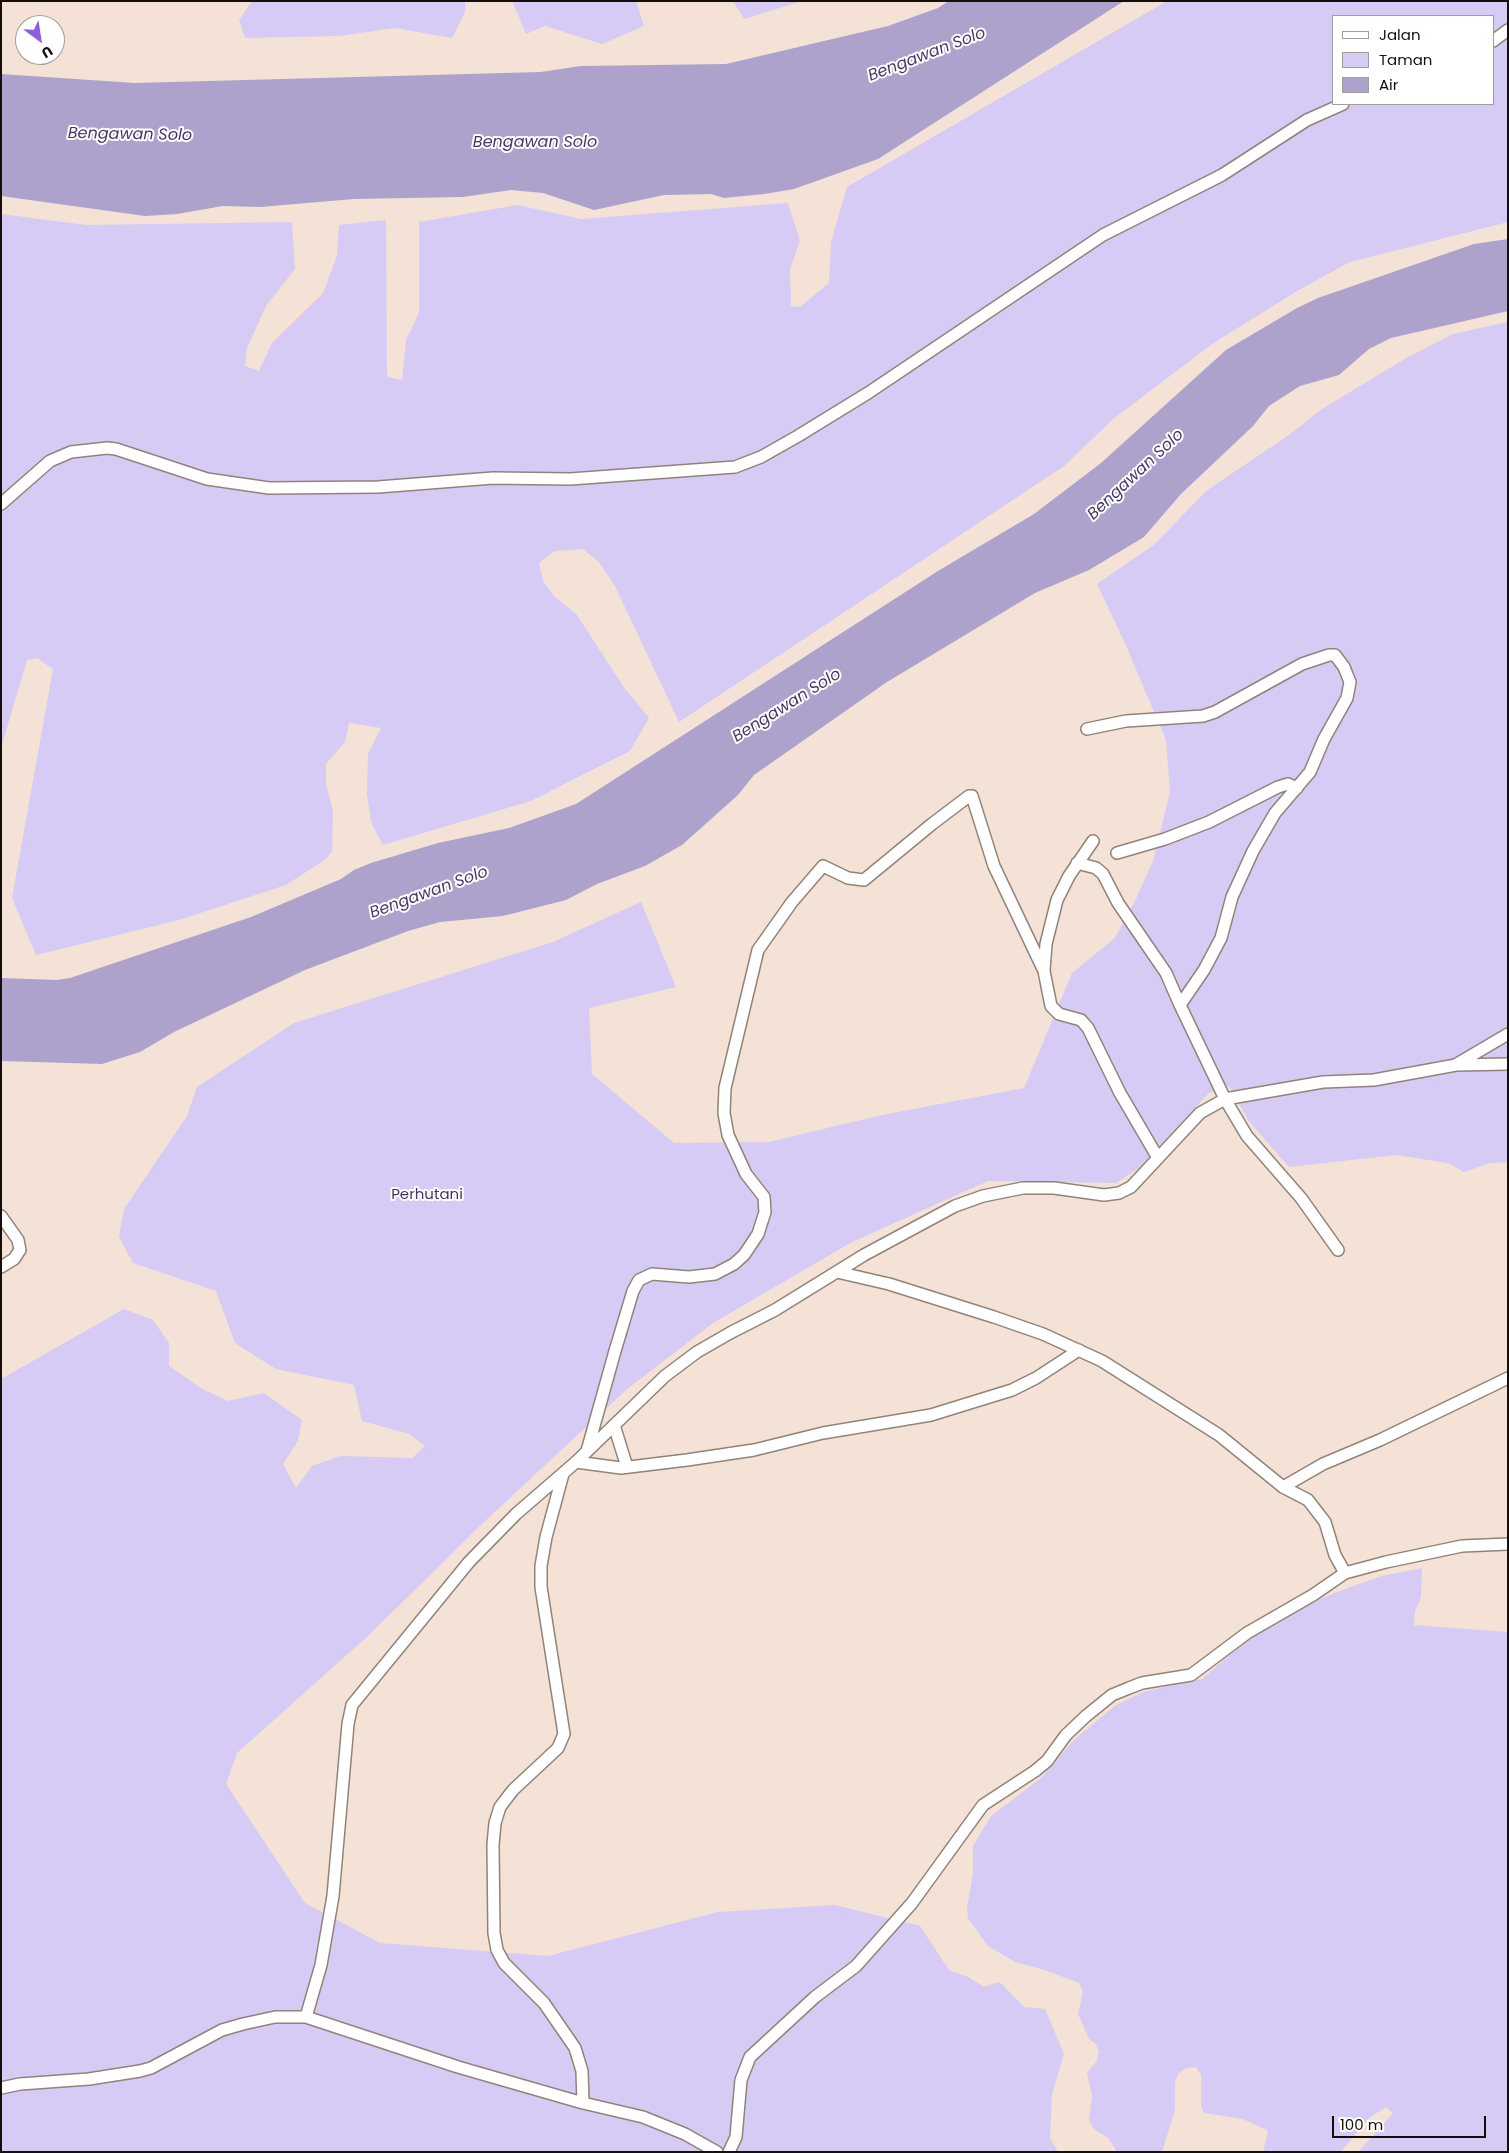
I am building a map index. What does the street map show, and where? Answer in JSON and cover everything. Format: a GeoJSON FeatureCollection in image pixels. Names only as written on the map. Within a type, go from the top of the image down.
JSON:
{"type":"FeatureCollection","features":[{"type":"Feature","properties":{"kind":"street"},"geometry":{"type":"LineString","coordinates":[[1494,40],[1508,30]]}},
{"type":"Feature","properties":{"kind":"street"},"geometry":{"type":"LineString","coordinates":[[1,504],[50,461],[71,452],[111,448],[207,479],[269,488],[378,488],[493,478],[570,478],[735,467],[769,453],[805,432],[1103,235],[1222,175],[1307,120],[1341,105]]}},
{"type":"Feature","properties":{"kind":"street"},"geometry":{"type":"LineString","coordinates":[[1087,729],[1126,721],[1203,716],[1215,712],[1302,664],[1335,655],[1344,667],[1350,682],[1350,692],[1324,738],[1310,772],[1275,813],[1253,851],[1232,897],[1221,938],[1204,970],[1180,1004]]}},
{"type":"Feature","properties":{"kind":"street"},"geometry":{"type":"LineString","coordinates":[[1117,853],[1165,839],[1210,822],[1278,787],[1288,784],[1297,788]]}},
{"type":"Feature","properties":{"kind":"street"},"geometry":{"type":"LineString","coordinates":[[587,1451],[633,1291],[639,1280],[652,1274],[689,1277],[715,1274],[734,1264],[744,1255],[758,1234],[765,1212],[764,1197],[746,1174],[728,1135],[724,1112],[725,1088],[758,950],[792,902],[821,867],[826,866],[852,879],[864,880],[932,824],[969,796],[972,796],[994,866],[1044,971],[1052,1009],[1059,1014],[1081,1020],[1088,1028],[1124,1101],[1158,1158]]}},
{"type":"Feature","properties":{"kind":"street"},"geometry":{"type":"LineString","coordinates":[[1044,971],[1052,917],[1064,886],[1093,841]]}},
{"type":"Feature","properties":{"kind":"street"},"geometry":{"type":"LineString","coordinates":[[1078,863],[1096,868],[1103,874],[1118,903],[1166,973],[1225,1099],[1254,1145],[1301,1198],[1338,1250]]}},
{"type":"Feature","properties":{"kind":"street"},"geometry":{"type":"LineString","coordinates":[[1456,1065],[1508,1034]]}},
{"type":"Feature","properties":{"kind":"street"},"geometry":{"type":"LineString","coordinates":[[306,2017],[321,1964],[333,1896],[348,1724],[352,1705],[469,1562],[516,1514],[576,1462],[665,1376],[697,1352],[776,1310],[899,1235],[955,1206],[983,1196],[1023,1188],[1054,1188],[1104,1195],[1119,1193],[1131,1187],[1200,1112],[1225,1099],[1323,1082],[1374,1080],[1456,1065],[1508,1064]]}},
{"type":"Feature","properties":{"kind":"street"},"geometry":{"type":"LineString","coordinates":[[1,1216],[18,1240],[20,1250],[14,1259],[1,1267]]}},
{"type":"Feature","properties":{"kind":"street"},"geometry":{"type":"LineString","coordinates":[[837,1272],[889,1284],[994,1317],[1080,1350],[1102,1361],[1219,1435],[1283,1487],[1308,1500],[1320,1514],[1328,1530],[1335,1555],[1345,1573]]}},
{"type":"Feature","properties":{"kind":"street"},"geometry":{"type":"LineString","coordinates":[[576,1462],[600,1467],[628,1467],[754,1450],[823,1432],[931,1415],[1012,1390],[1036,1378],[1080,1350]]}},
{"type":"Feature","properties":{"kind":"street"},"geometry":{"type":"LineString","coordinates":[[1283,1487],[1323,1464],[1380,1440],[1508,1378]]}},
{"type":"Feature","properties":{"kind":"street"},"geometry":{"type":"LineString","coordinates":[[614,1425],[628,1467]]}},
{"type":"Feature","properties":{"kind":"street"},"geometry":{"type":"LineString","coordinates":[[563,1474],[546,1537],[541,1586],[564,1734],[558,1748],[513,1790],[500,1807],[495,1824],[494,1933],[497,1950],[504,1963],[544,2003],[575,2048],[582,2071],[584,2103]]}},
{"type":"Feature","properties":{"kind":"street"},"geometry":{"type":"LineString","coordinates":[[729,2152],[736,2137],[741,2080],[750,2057],[815,1997],[863,1959],[912,1902],[982,1805],[1036,1771],[1047,1761],[1066,1735],[1112,1695],[1142,1683],[1191,1675],[1247,1633],[1280,1612],[1313,1595],[1345,1573],[1462,1546],[1508,1544]]}},
{"type":"Feature","properties":{"kind":"street"},"geometry":{"type":"LineString","coordinates":[[1,2088],[20,2084],[88,2079],[140,2071],[151,2068],[222,2030],[276,2017],[306,2017],[458,2068],[584,2103],[643,2117],[685,2134],[716,2152]]}},
{"type":"Feature","properties":{"kind":"green space"},"geometry":{"type":"Polygon","coordinates":[[[252,1],[465,1],[465,12],[452,38],[395,28],[339,36],[245,38],[239,20],[252,1]]]}},
{"type":"Feature","properties":{"kind":"green space"},"geometry":{"type":"Polygon","coordinates":[[[512,1],[636,1],[644,26],[602,44],[545,26],[526,34],[512,1]]]}},
{"type":"Feature","properties":{"kind":"green space"},"geometry":{"type":"Polygon","coordinates":[[[733,1],[802,1],[744,19],[733,1]]]}},
{"type":"Feature","properties":{"kind":"green space"},"geometry":{"type":"Polygon","coordinates":[[[1167,1],[1508,1],[1508,222],[1350,262],[1297,291],[1212,344],[1112,420],[1064,466],[679,722],[615,586],[599,562],[583,549],[554,551],[539,563],[543,581],[554,596],[577,615],[625,689],[649,718],[630,751],[531,801],[383,845],[371,822],[367,794],[368,754],[381,728],[349,723],[345,742],[326,764],[326,783],[333,812],[332,851],[326,859],[286,885],[179,920],[36,955],[12,898],[53,669],[37,658],[27,660],[1,748],[1,214],[86,225],[292,222],[295,269],[266,306],[247,348],[245,366],[259,371],[272,343],[323,293],[337,256],[339,225],[386,220],[387,377],[402,380],[406,340],[419,313],[419,222],[518,205],[581,219],[788,203],[800,241],[790,269],[791,306],[800,307],[829,283],[831,242],[847,187],[1167,1]]]}},
{"type":"Feature","properties":{"kind":"green space","name":"Perhutani"},"geometry":{"type":"Polygon","coordinates":[[[1508,322],[1508,1162],[1490,1163],[1464,1172],[1448,1163],[1396,1155],[1289,1167],[1248,1120],[1229,1086],[1209,1093],[1139,1168],[1116,1183],[988,1181],[852,1242],[713,1323],[626,1390],[484,1522],[368,1636],[237,1753],[226,1784],[305,1903],[380,1943],[548,1956],[718,1912],[835,1905],[920,1926],[949,1970],[968,1977],[984,1987],[998,1982],[1024,2007],[1045,2009],[1064,2054],[1052,2094],[1050,2138],[1058,2152],[1,2152],[1,1379],[124,1309],[153,1320],[169,1343],[169,1366],[202,1389],[228,1401],[264,1393],[302,1420],[298,1441],[283,1464],[296,1488],[312,1466],[340,1456],[412,1458],[425,1446],[409,1434],[362,1421],[354,1385],[276,1369],[235,1343],[216,1291],[133,1263],[119,1237],[124,1209],[187,1116],[197,1087],[294,1023],[553,942],[641,902],[676,987],[589,1008],[592,1074],[674,1143],[769,1142],[882,1115],[1024,1088],[1072,973],[1115,938],[1136,899],[1153,861],[1170,792],[1166,740],[1124,641],[1097,584],[1155,544],[1206,491],[1289,435],[1322,409],[1408,357],[1453,334],[1508,322]]]}},
{"type":"Feature","properties":{"kind":"green space"},"geometry":{"type":"Polygon","coordinates":[[[1422,1568],[1421,1597],[1415,1611],[1414,1625],[1508,1632],[1508,2152],[1358,2152],[1393,2113],[1386,2107],[1369,2118],[1341,2152],[1263,2152],[1268,2131],[1243,2119],[1204,2113],[1201,2105],[1201,2075],[1196,2067],[1186,2068],[1178,2074],[1175,2082],[1175,2110],[1162,2152],[1117,2152],[1108,2138],[1093,2128],[1089,2120],[1092,2096],[1087,2073],[1096,2062],[1099,2053],[1096,2044],[1089,2039],[1078,2014],[1083,1992],[1079,1983],[1045,1970],[1015,1962],[988,1946],[968,1918],[967,1908],[973,1873],[973,1846],[991,1816],[1041,1778],[1074,1740],[1116,1705],[1146,1691],[1202,1679],[1252,1636],[1285,1615],[1334,1593],[1382,1576],[1422,1568]]]}},
{"type":"Feature","properties":{"kind":"water","name":"Bengawan Solo"},"geometry":{"type":"Polygon","coordinates":[[[949,1],[1124,1],[878,159],[794,189],[724,198],[711,194],[664,195],[594,210],[543,193],[511,190],[463,197],[354,199],[260,207],[223,206],[177,214],[145,216],[1,196],[1,74],[135,83],[541,72],[581,66],[726,64],[888,26],[938,8],[949,1]]]}},
{"type":"Feature","properties":{"kind":"water","name":"Bengawan Solo"},"geometry":{"type":"Polygon","coordinates":[[[1508,239],[1508,311],[1391,338],[1369,349],[1339,375],[1300,386],[1269,406],[1253,426],[1181,494],[1144,537],[1089,570],[1035,593],[887,682],[754,775],[738,795],[682,845],[645,866],[597,884],[566,900],[503,916],[440,922],[408,931],[305,970],[174,1032],[140,1052],[102,1064],[1,1061],[1,978],[57,980],[70,978],[251,917],[341,879],[354,870],[371,863],[438,843],[509,828],[576,804],[938,571],[1034,514],[1101,463],[1226,350],[1297,308],[1318,298],[1474,244],[1508,239]]]}}]}
